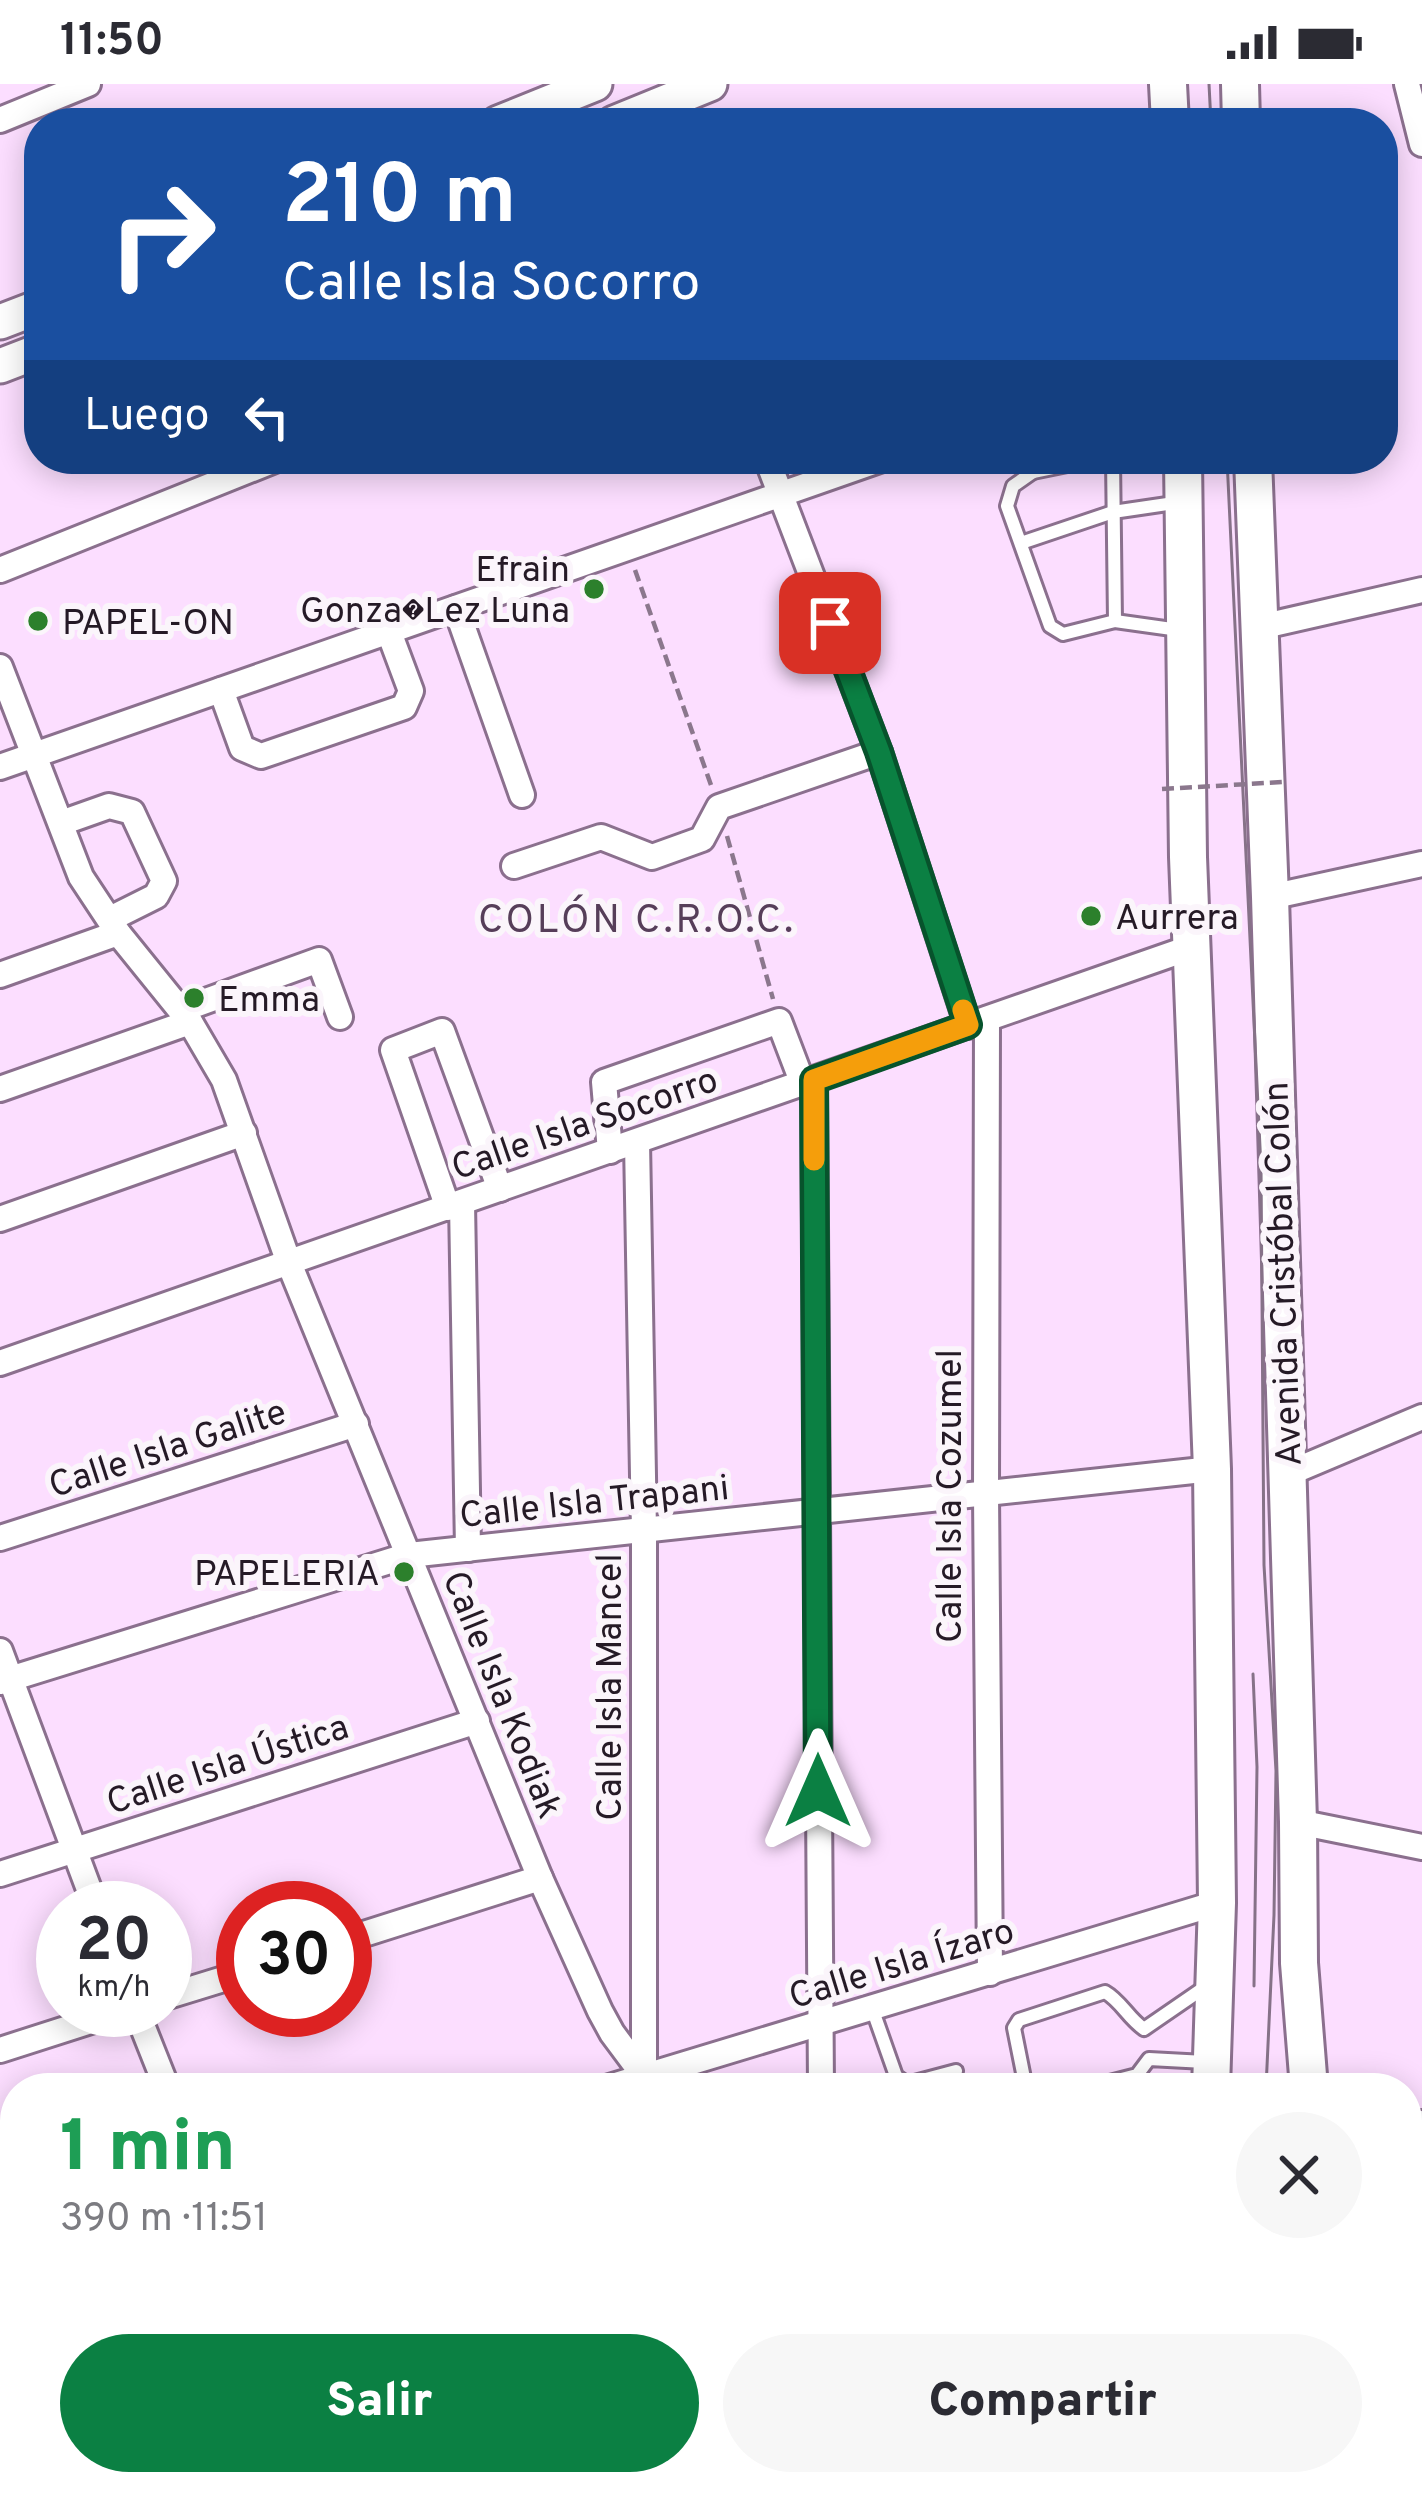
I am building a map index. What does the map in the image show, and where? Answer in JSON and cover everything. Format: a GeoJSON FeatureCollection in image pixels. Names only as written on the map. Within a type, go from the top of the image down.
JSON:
{"type":"FeatureCollection","features":[{"type":"Feature","properties":{"kind":"main road"},"geometry":{"type":"LineString","coordinates":[[1183,474],[1192,947],[1212,1469],[1216,1904],[1212,2073]]}},
{"type":"Feature","properties":{"kind":"main road","name":"Avenida Cristóbal Colón"},"geometry":{"type":"LineString","coordinates":[[1253,474],[1270,897],[1299,1964],[1309,2073]]}},
{"type":"Feature","properties":{"kind":"main road"},"geometry":{"type":"LineString","coordinates":[[1292,2073],[1299,1964]]}},
{"type":"Feature","properties":{"kind":"street"},"geometry":{"type":"LineString","coordinates":[[29,108],[88,84]]}},
{"type":"Feature","properties":{"kind":"street"},"geometry":{"type":"LineString","coordinates":[[536,108],[597,84]]}},
{"type":"Feature","properties":{"kind":"street"},"geometry":{"type":"LineString","coordinates":[[646,105],[710,84]]}},
{"type":"Feature","properties":{"kind":"street"},"geometry":{"type":"LineString","coordinates":[[1407,84],[1422,144]]}},
{"type":"Feature","properties":{"kind":"street"},"geometry":{"type":"LineString","coordinates":[[0,570],[240,474]]}},
{"type":"Feature","properties":{"kind":"street","name":"Calle Isla Cozumel"},"geometry":{"type":"LineString","coordinates":[[773,474],[978,1022],[990,1973]]}},
{"type":"Feature","properties":{"kind":"street"},"geometry":{"type":"LineString","coordinates":[[0,767],[840,474]]}},
{"type":"Feature","properties":{"kind":"street"},"geometry":{"type":"LineString","coordinates":[[1260,627],[1422,590]]}},
{"type":"Feature","properties":{"kind":"street"},"geometry":{"type":"LineString","coordinates":[[456,608],[522,795]]}},
{"type":"Feature","properties":{"kind":"street"},"geometry":{"type":"LineString","coordinates":[[220,690],[242,748],[261,756],[384,714],[404,707],[411,692],[389,632]]}},
{"type":"Feature","properties":{"kind":"street","name":"Calle Isla Kodiak"},"geometry":{"type":"LineString","coordinates":[[0,668],[81,877],[186,1016],[224,1080],[290,1263],[540,1878],[600,2011],[638,2073]]}},
{"type":"Feature","properties":{"kind":"street"},"geometry":{"type":"LineString","coordinates":[[514,866],[601,837],[652,857],[702,839],[719,807],[879,752]]}},
{"type":"Feature","properties":{"kind":"street"},"geometry":{"type":"LineString","coordinates":[[0,975],[114,926],[155,896],[164,881],[132,812],[109,806],[62,823]]}},
{"type":"Feature","properties":{"kind":"street"},"geometry":{"type":"LineString","coordinates":[[1270,897],[1422,864]]}},
{"type":"Feature","properties":{"kind":"street","name":"Calle Isla Socorro"},"geometry":{"type":"LineString","coordinates":[[0,1363],[1192,947]]}},
{"type":"Feature","properties":{"kind":"street"},"geometry":{"type":"LineString","coordinates":[[0,1089],[319,960],[340,1017]]}},
{"type":"Feature","properties":{"kind":"street"},"geometry":{"type":"LineString","coordinates":[[610,1151],[604,1082],[779,1022],[808,1082],[821,2073]]}},
{"type":"Feature","properties":{"kind":"street"},"geometry":{"type":"LineString","coordinates":[[468,1549],[455,1205],[393,1050],[442,1031],[500,1189]]}},
{"type":"Feature","properties":{"kind":"street"},"geometry":{"type":"LineString","coordinates":[[0,1219],[244,1133]]}},
{"type":"Feature","properties":{"kind":"street","name":"Calle Isla Mancel"},"geometry":{"type":"LineString","coordinates":[[638,1142],[644,2073]]}},
{"type":"Feature","properties":{"kind":"street"},"geometry":{"type":"LineString","coordinates":[[1287,1474],[1422,1417]]}},
{"type":"Feature","properties":{"kind":"street","name":"Calle Isla Galite"},"geometry":{"type":"LineString","coordinates":[[0,1538],[356,1424]]}},
{"type":"Feature","properties":{"kind":"street","name":"Calle Isla Trapani"},"geometry":{"type":"LineString","coordinates":[[6,1680],[409,1556],[1212,1469]]}},
{"type":"Feature","properties":{"kind":"street"},"geometry":{"type":"LineString","coordinates":[[0,1651],[6,1680],[86,1881]]}},
{"type":"Feature","properties":{"kind":"street","name":"Calle Isla Ústica"},"geometry":{"type":"LineString","coordinates":[[0,1874],[477,1720]]}},
{"type":"Feature","properties":{"kind":"street"},"geometry":{"type":"LineString","coordinates":[[1298,1822],[1422,1847]]}},
{"type":"Feature","properties":{"kind":"street"},"geometry":{"type":"LineString","coordinates":[[372,1931],[540,1878]]}},
{"type":"Feature","properties":{"kind":"street","name":"Calle Isla Ízaro"},"geometry":{"type":"LineString","coordinates":[[671,2073],[1216,1904]]}},
{"type":"Feature","properties":{"kind":"street"},"geometry":{"type":"LineString","coordinates":[[0,2050],[41,2037]]}},
{"type":"Feature","properties":{"kind":"street"},"geometry":{"type":"LineString","coordinates":[[147,2037],[161,2073]]}},
{"type":"Feature","properties":{"kind":"lane"},"geometry":{"type":"LineString","coordinates":[[1023,474],[1006,506],[1050,626],[1063,634],[1115,621],[1185,631]]}},
{"type":"Feature","properties":{"kind":"lane"},"geometry":{"type":"LineString","coordinates":[[1113,474],[1115,621]]}},
{"type":"Feature","properties":{"kind":"lane"},"geometry":{"type":"LineString","coordinates":[[1021,544],[1113,512],[1183,501]]}},
{"type":"Feature","properties":{"kind":"lane"},"geometry":{"type":"LineString","coordinates":[[1023,2073],[1014,2028],[1019,2020],[1105,1991],[1144,2029],[1214,1982]]}},
{"type":"Feature","properties":{"kind":"lane"},"geometry":{"type":"LineString","coordinates":[[872,2008],[895,2073]]}},
{"type":"Feature","properties":{"kind":"lane"},"geometry":{"type":"LineString","coordinates":[[1138,2073],[1149,2059],[1204,2073]]}},
{"type":"Feature","properties":{"kind":"lane"},"geometry":{"type":"LineString","coordinates":[[948,2073],[956,2071]]}},
{"type":"Feature","properties":{"kind":"path"},"geometry":{"type":"LineString","coordinates":[[627,548],[719,807],[779,1022]]}},
{"type":"Feature","properties":{"kind":"path"},"geometry":{"type":"LineString","coordinates":[[1162,789],[1283,782]]}},
{"type":"Feature","properties":{"kind":"tram line"},"geometry":{"type":"LineString","coordinates":[[1209,84],[1210,108]]}},
{"type":"Feature","properties":{"kind":"tram line"},"geometry":{"type":"LineString","coordinates":[[1228,474],[1261,1168],[1264,1565],[1276,1771],[1267,2073]]}},
{"type":"Feature","properties":{"kind":"tram line"},"geometry":{"type":"LineString","coordinates":[[1253,1674],[1257,1767],[1254,1986]]}},
{"type":"Feature","properties":{"kind":"slow traffic"},"geometry":{"type":"LineString","coordinates":[[814,1160],[814,1080],[968,1025],[963,1010]]}},
{"type":"Feature","properties":{"kind":"place","name":"Efrain Gonza�Lez Luna"},"geometry":{"type":"Point","coordinates":[594,589]}},
{"type":"Feature","properties":{"kind":"place","name":"PAPEL-ON"},"geometry":{"type":"Point","coordinates":[38,621]}},
{"type":"Feature","properties":{"kind":"place","name":"Aurrera"},"geometry":{"type":"Point","coordinates":[1091,916]}},
{"type":"Feature","properties":{"kind":"place","name":"Emma"},"geometry":{"type":"Point","coordinates":[194,998]}},
{"type":"Feature","properties":{"kind":"place","name":"PAPELERIA"},"geometry":{"type":"Point","coordinates":[404,1572]}},
{"type":"Feature","properties":{"kind":"district","name":"COLÓN C.R.O.C."},"geometry":{"type":"Point","coordinates":[637,918]}},
{"type":"Feature","properties":{"kind":"route"},"geometry":{"type":"LineString","coordinates":[[818,1791],[814,1080],[968,1025],[879,752],[830,623]]}}]}
